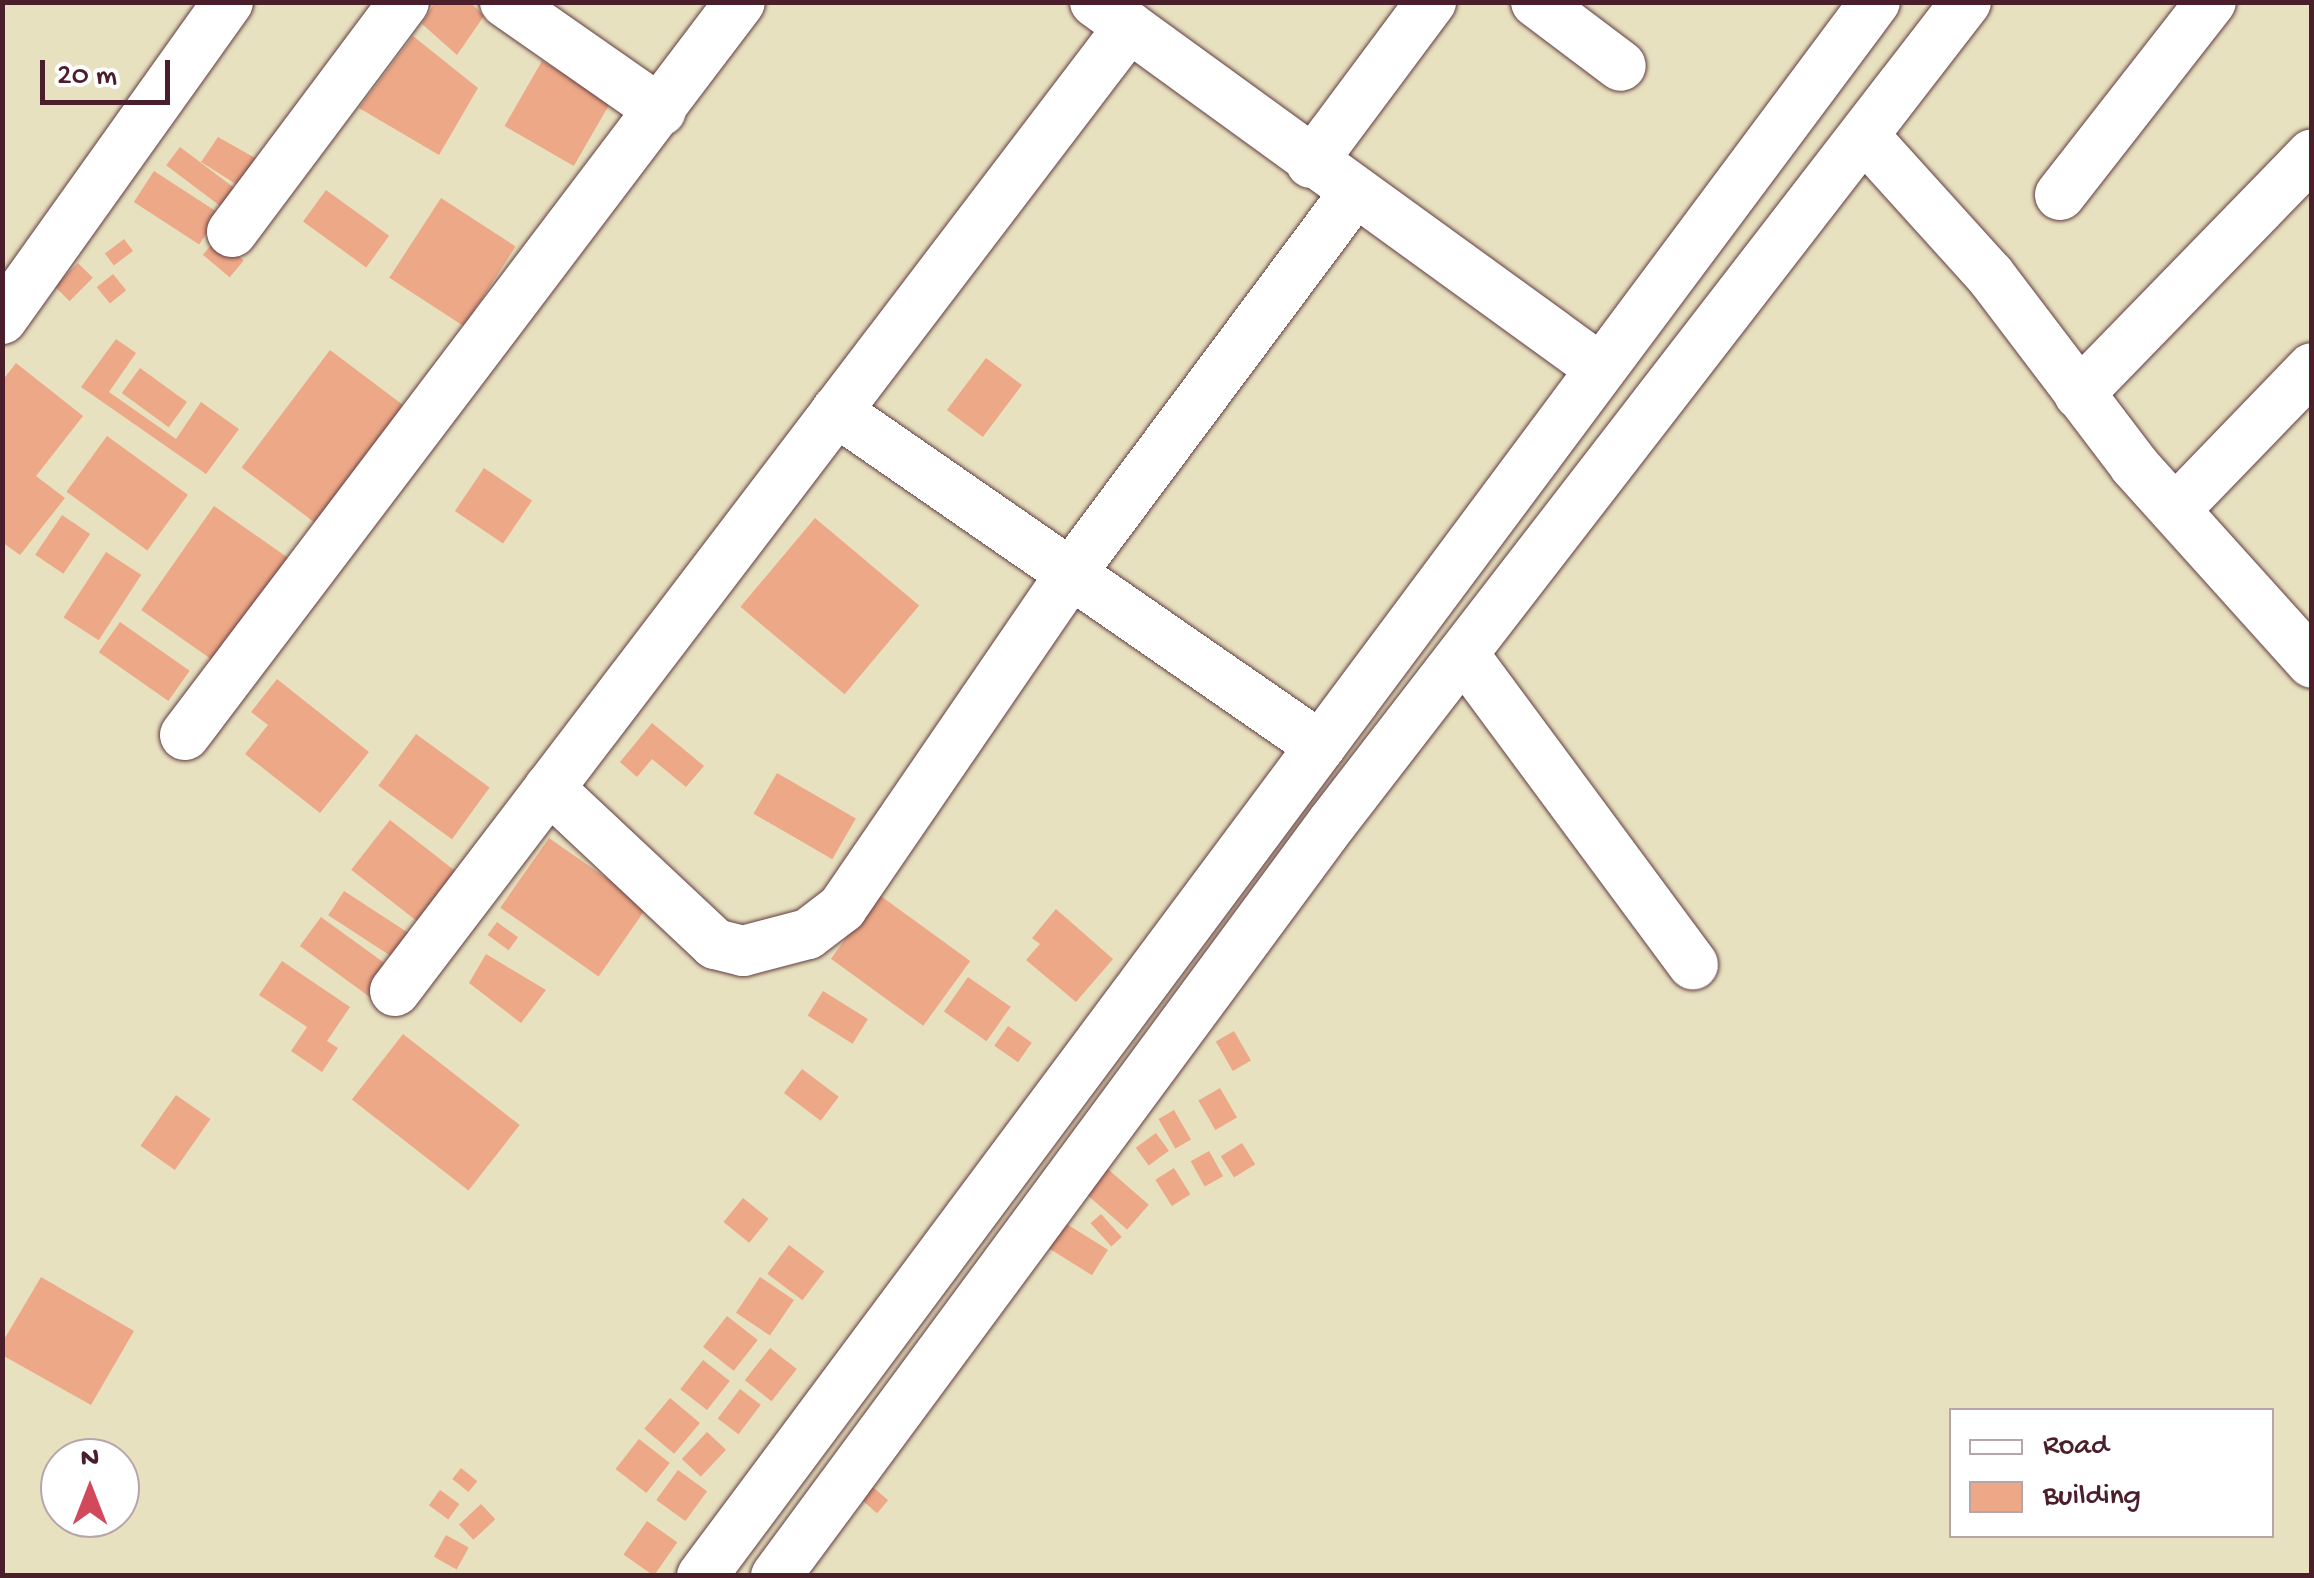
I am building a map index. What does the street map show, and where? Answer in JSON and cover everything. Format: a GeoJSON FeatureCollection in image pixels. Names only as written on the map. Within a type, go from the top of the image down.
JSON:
{"type":"FeatureCollection","features":[{"type":"Feature","properties":{"kind":"street"},"geometry":{"type":"LineString","coordinates":[[2,319],[228,2]]}},
{"type":"Feature","properties":{"kind":"street"},"geometry":{"type":"LineString","coordinates":[[232,232],[404,2]]}},
{"type":"Feature","properties":{"kind":"street"},"geometry":{"type":"LineString","coordinates":[[505,2],[661,111]]}},
{"type":"Feature","properties":{"kind":"street"},"geometry":{"type":"LineString","coordinates":[[184,735],[740,2]]}},
{"type":"Feature","properties":{"kind":"street"},"geometry":{"type":"LineString","coordinates":[[1311,163],[1431,2]]}},
{"type":"Feature","properties":{"kind":"street"},"geometry":{"type":"LineString","coordinates":[[1536,2],[1621,66]]}},
{"type":"Feature","properties":{"kind":"street"},"geometry":{"type":"LineString","coordinates":[[702,1576],[1288,835],[1464,654],[1754,221],[1853,104],[1875,2]]}},
{"type":"Feature","properties":{"kind":"street"},"geometry":{"type":"LineString","coordinates":[[776,1576],[1288,835],[1320,746],[1601,369],[1754,221],[1853,104],[1966,2]]}},
{"type":"Feature","properties":{"kind":"street"},"geometry":{"type":"LineString","coordinates":[[2060,195],[2211,2]]}},
{"type":"Feature","properties":{"kind":"street"},"geometry":{"type":"LineString","coordinates":[[394,990],[836,411],[1112,15],[1352,194],[1601,369]]}},
{"type":"Feature","properties":{"kind":"street"},"geometry":{"type":"LineString","coordinates":[[1853,104],[2175,510],[2312,663]]}},
{"type":"Feature","properties":{"kind":"street"},"geometry":{"type":"LineString","coordinates":[[2080,394],[2312,154]]}},
{"type":"Feature","properties":{"kind":"street"},"geometry":{"type":"LineString","coordinates":[[549,788],[716,944],[743,952],[808,934],[842,908],[1071,574],[1352,194]]}},
{"type":"Feature","properties":{"kind":"street"},"geometry":{"type":"LineString","coordinates":[[2175,510],[2312,368]]}},
{"type":"Feature","properties":{"kind":"street"},"geometry":{"type":"LineString","coordinates":[[836,411],[1320,746]]}},
{"type":"Feature","properties":{"kind":"street"},"geometry":{"type":"LineString","coordinates":[[1464,654],[1693,964]]}},
{"type":"Feature","properties":{"kind":"building"},"geometry":{"type":"Polygon","coordinates":[[[435,2],[470,2],[484,16],[457,55],[422,24],[435,2]]]}},
{"type":"Feature","properties":{"kind":"building"},"geometry":{"type":"Polygon","coordinates":[[[413,36],[478,88],[439,155],[359,108],[413,36]]]}},
{"type":"Feature","properties":{"kind":"building"},"geometry":{"type":"Polygon","coordinates":[[[542,61],[611,101],[574,166],[504,126],[542,61]]]}},
{"type":"Feature","properties":{"kind":"building"},"geometry":{"type":"Polygon","coordinates":[[[218,137],[262,162],[239,186],[201,162],[218,137]]]}},
{"type":"Feature","properties":{"kind":"building"},"geometry":{"type":"Polygon","coordinates":[[[180,147],[241,193],[227,211],[166,165],[180,147]]]}},
{"type":"Feature","properties":{"kind":"building"},"geometry":{"type":"Polygon","coordinates":[[[154,171],[219,213],[199,245],[134,202],[154,171]]]}},
{"type":"Feature","properties":{"kind":"building"},"geometry":{"type":"Polygon","coordinates":[[[326,190],[389,236],[366,267],[303,222],[326,190]]]}},
{"type":"Feature","properties":{"kind":"building"},"geometry":{"type":"Polygon","coordinates":[[[441,198],[516,246],[464,326],[389,278],[441,198]]]}},
{"type":"Feature","properties":{"kind":"building"},"geometry":{"type":"Polygon","coordinates":[[[217,238],[244,260],[230,277],[203,255],[217,238]]]}},
{"type":"Feature","properties":{"kind":"building"},"geometry":{"type":"Polygon","coordinates":[[[124,239],[133,251],[114,265],[105,253],[124,239]]]}},
{"type":"Feature","properties":{"kind":"building"},"geometry":{"type":"Polygon","coordinates":[[[78,263],[93,278],[70,301],[55,286],[78,263]]]}},
{"type":"Feature","properties":{"kind":"building"},"geometry":{"type":"Polygon","coordinates":[[[113,274],[126,290],[110,304],[97,287],[113,274]]]}},
{"type":"Feature","properties":{"kind":"building"},"geometry":{"type":"Polygon","coordinates":[[[116,339],[136,353],[109,392],[176,439],[201,402],[239,429],[206,474],[81,387],[116,339]]]}},
{"type":"Feature","properties":{"kind":"building"},"geometry":{"type":"Polygon","coordinates":[[[330,350],[411,411],[322,528],[242,467],[330,350]]]}},
{"type":"Feature","properties":{"kind":"building"},"geometry":{"type":"Polygon","coordinates":[[[986,358],[1022,385],[983,437],[947,410],[986,358]]]}},
{"type":"Feature","properties":{"kind":"building"},"geometry":{"type":"Polygon","coordinates":[[[16,363],[83,416],[36,476],[65,498],[20,555],[2,542],[2,381],[16,363]]]}},
{"type":"Feature","properties":{"kind":"building"},"geometry":{"type":"Polygon","coordinates":[[[140,368],[187,402],[169,427],[122,393],[140,368]]]}},
{"type":"Feature","properties":{"kind":"building"},"geometry":{"type":"Polygon","coordinates":[[[107,436],[188,495],[147,551],[66,492],[107,436]]]}},
{"type":"Feature","properties":{"kind":"building"},"geometry":{"type":"Polygon","coordinates":[[[484,468],[532,500],[503,544],[455,511],[484,468]]]}},
{"type":"Feature","properties":{"kind":"building"},"geometry":{"type":"Polygon","coordinates":[[[214,506],[296,563],[223,667],[141,610],[214,506]]]}},
{"type":"Feature","properties":{"kind":"building"},"geometry":{"type":"Polygon","coordinates":[[[62,515],[90,534],[63,574],[35,555],[62,515]]]}},
{"type":"Feature","properties":{"kind":"building"},"geometry":{"type":"Polygon","coordinates":[[[815,518],[919,605],[845,694],[740,607],[815,518]]]}},
{"type":"Feature","properties":{"kind":"building"},"geometry":{"type":"Polygon","coordinates":[[[106,552],[141,575],[99,640],[64,617],[106,552]]]}},
{"type":"Feature","properties":{"kind":"building"},"geometry":{"type":"Polygon","coordinates":[[[120,622],[190,671],[168,701],[99,652],[120,622]]]}},
{"type":"Feature","properties":{"kind":"building"},"geometry":{"type":"Polygon","coordinates":[[[277,679],[369,752],[320,813],[245,754],[268,725],[251,712],[277,679]]]}},
{"type":"Feature","properties":{"kind":"building"},"geometry":{"type":"Polygon","coordinates":[[[652,723],[704,766],[686,787],[652,759],[637,777],[620,762],[652,723]]]}},
{"type":"Feature","properties":{"kind":"building"},"geometry":{"type":"Polygon","coordinates":[[[416,734],[490,787],[452,839],[378,786],[416,734]]]}},
{"type":"Feature","properties":{"kind":"building"},"geometry":{"type":"Polygon","coordinates":[[[777,773],[856,818],[832,859],[754,814],[777,773]]]}},
{"type":"Feature","properties":{"kind":"building"},"geometry":{"type":"Polygon","coordinates":[[[390,820],[462,876],[423,926],[351,870],[390,820]]]}},
{"type":"Feature","properties":{"kind":"building"},"geometry":{"type":"Polygon","coordinates":[[[549,838],[647,907],[599,976],[500,908],[549,838]]]}},
{"type":"Feature","properties":{"kind":"building"},"geometry":{"type":"Polygon","coordinates":[[[344,891],[413,936],[397,960],[328,915],[344,891]]]}},
{"type":"Feature","properties":{"kind":"building"},"geometry":{"type":"Polygon","coordinates":[[[878,894],[970,961],[923,1026],[831,959],[878,894]]]}},
{"type":"Feature","properties":{"kind":"building"},"geometry":{"type":"Polygon","coordinates":[[[1056,909],[1113,959],[1076,1002],[1026,960],[1040,944],[1032,938],[1056,909]]]}},
{"type":"Feature","properties":{"kind":"building"},"geometry":{"type":"Polygon","coordinates":[[[321,917],[399,974],[378,1003],[300,946],[321,917]]]}},
{"type":"Feature","properties":{"kind":"building"},"geometry":{"type":"Polygon","coordinates":[[[497,922],[518,937],[509,950],[488,935],[497,922]]]}},
{"type":"Feature","properties":{"kind":"building"},"geometry":{"type":"Polygon","coordinates":[[[486,954],[546,990],[521,1023],[469,983],[486,954]]]}},
{"type":"Feature","properties":{"kind":"building"},"geometry":{"type":"Polygon","coordinates":[[[282,961],[350,1007],[327,1041],[338,1048],[322,1072],[291,1051],[307,1027],[259,995],[282,961]]]}},
{"type":"Feature","properties":{"kind":"building"},"geometry":{"type":"Polygon","coordinates":[[[968,977],[1011,1007],[987,1041],[944,1011],[968,977]]]}},
{"type":"Feature","properties":{"kind":"building"},"geometry":{"type":"Polygon","coordinates":[[[823,991],[868,1019],[853,1044],[808,1016],[823,991]]]}},
{"type":"Feature","properties":{"kind":"building"},"geometry":{"type":"Polygon","coordinates":[[[1008,1026],[1032,1043],[1018,1062],[994,1046],[1008,1026]]]}},
{"type":"Feature","properties":{"kind":"building"},"geometry":{"type":"Polygon","coordinates":[[[1234,1031],[1251,1060],[1233,1071],[1216,1042],[1234,1031]]]}},
{"type":"Feature","properties":{"kind":"building"},"geometry":{"type":"Polygon","coordinates":[[[403,1034],[520,1125],[469,1191],[352,1099],[403,1034]]]}},
{"type":"Feature","properties":{"kind":"building"},"geometry":{"type":"Polygon","coordinates":[[[802,1069],[839,1097],[821,1121],[784,1093],[802,1069]]]}},
{"type":"Feature","properties":{"kind":"building"},"geometry":{"type":"Polygon","coordinates":[[[1220,1088],[1237,1117],[1215,1130],[1198,1100],[1220,1088]]]}},
{"type":"Feature","properties":{"kind":"building"},"geometry":{"type":"Polygon","coordinates":[[[176,1095],[210,1119],[175,1170],[140,1146],[176,1095]]]}},
{"type":"Feature","properties":{"kind":"building"},"geometry":{"type":"Polygon","coordinates":[[[1174,1110],[1191,1139],[1175,1148],[1158,1119],[1174,1110]]]}},
{"type":"Feature","properties":{"kind":"building"},"geometry":{"type":"Polygon","coordinates":[[[1156,1133],[1169,1151],[1149,1165],[1136,1148],[1156,1133]]]}},
{"type":"Feature","properties":{"kind":"building"},"geometry":{"type":"Polygon","coordinates":[[[1242,1143],[1255,1164],[1234,1177],[1221,1156],[1242,1143]]]}},
{"type":"Feature","properties":{"kind":"building"},"geometry":{"type":"Polygon","coordinates":[[[1209,1151],[1223,1176],[1205,1187],[1191,1161],[1209,1151]]]}},
{"type":"Feature","properties":{"kind":"building"},"geometry":{"type":"Polygon","coordinates":[[[1102,1164],[1149,1205],[1127,1230],[1080,1189],[1102,1164]]]}},
{"type":"Feature","properties":{"kind":"building"},"geometry":{"type":"Polygon","coordinates":[[[1174,1168],[1190,1194],[1172,1206],[1155,1180],[1174,1168]]]}},
{"type":"Feature","properties":{"kind":"building"},"geometry":{"type":"Polygon","coordinates":[[[743,1198],[769,1219],[749,1243],[723,1222],[743,1198]]]}},
{"type":"Feature","properties":{"kind":"building"},"geometry":{"type":"Polygon","coordinates":[[[1101,1214],[1122,1237],[1111,1246],[1091,1223],[1101,1214]]]}},
{"type":"Feature","properties":{"kind":"building"},"geometry":{"type":"Polygon","coordinates":[[[1057,1218],[1108,1250],[1092,1275],[1041,1243],[1057,1218]]]}},
{"type":"Feature","properties":{"kind":"building"},"geometry":{"type":"Polygon","coordinates":[[[789,1245],[824,1271],[802,1300],[767,1274],[789,1245]]]}},
{"type":"Feature","properties":{"kind":"building"},"geometry":{"type":"Polygon","coordinates":[[[41,1277],[134,1331],[91,1405],[2,1355],[2,1343],[41,1277]]]}},
{"type":"Feature","properties":{"kind":"building"},"geometry":{"type":"Polygon","coordinates":[[[760,1277],[794,1300],[770,1336],[736,1313],[760,1277]]]}},
{"type":"Feature","properties":{"kind":"building"},"geometry":{"type":"Polygon","coordinates":[[[727,1316],[758,1340],[734,1371],[703,1347],[727,1316]]]}},
{"type":"Feature","properties":{"kind":"building"},"geometry":{"type":"Polygon","coordinates":[[[770,1348],[797,1369],[772,1401],[745,1380],[770,1348]]]}},
{"type":"Feature","properties":{"kind":"building"},"geometry":{"type":"Polygon","coordinates":[[[703,1360],[730,1381],[707,1410],[680,1389],[703,1360]]]}},
{"type":"Feature","properties":{"kind":"building"},"geometry":{"type":"Polygon","coordinates":[[[740,1389],[761,1405],[738,1434],[718,1419],[740,1389]]]}},
{"type":"Feature","properties":{"kind":"building"},"geometry":{"type":"Polygon","coordinates":[[[670,1398],[700,1423],[674,1454],[644,1429],[670,1398]]]}},
{"type":"Feature","properties":{"kind":"building"},"geometry":{"type":"Polygon","coordinates":[[[707,1432],[726,1450],[701,1477],[682,1459],[707,1432]]]}},
{"type":"Feature","properties":{"kind":"building"},"geometry":{"type":"Polygon","coordinates":[[[639,1439],[670,1463],[646,1493],[616,1469],[639,1439]]]}},
{"type":"Feature","properties":{"kind":"building"},"geometry":{"type":"Polygon","coordinates":[[[461,1468],[477,1481],[469,1492],[452,1479],[461,1468]]]}},
{"type":"Feature","properties":{"kind":"building"},"geometry":{"type":"Polygon","coordinates":[[[678,1470],[707,1491],[685,1521],[656,1500],[678,1470]]]}},
{"type":"Feature","properties":{"kind":"building"},"geometry":{"type":"Polygon","coordinates":[[[867,1482],[888,1500],[877,1513],[856,1495],[867,1482]]]}},
{"type":"Feature","properties":{"kind":"building"},"geometry":{"type":"Polygon","coordinates":[[[440,1490],[459,1504],[448,1519],[429,1505],[440,1490]]]}},
{"type":"Feature","properties":{"kind":"building"},"geometry":{"type":"Polygon","coordinates":[[[481,1504],[495,1519],[473,1540],[459,1524],[481,1504]]]}},
{"type":"Feature","properties":{"kind":"building"},"geometry":{"type":"Polygon","coordinates":[[[647,1521],[677,1542],[654,1576],[623,1555],[647,1521]]]}},
{"type":"Feature","properties":{"kind":"building"},"geometry":{"type":"Polygon","coordinates":[[[446,1535],[469,1548],[457,1569],[434,1557],[446,1535]]]}}]}
